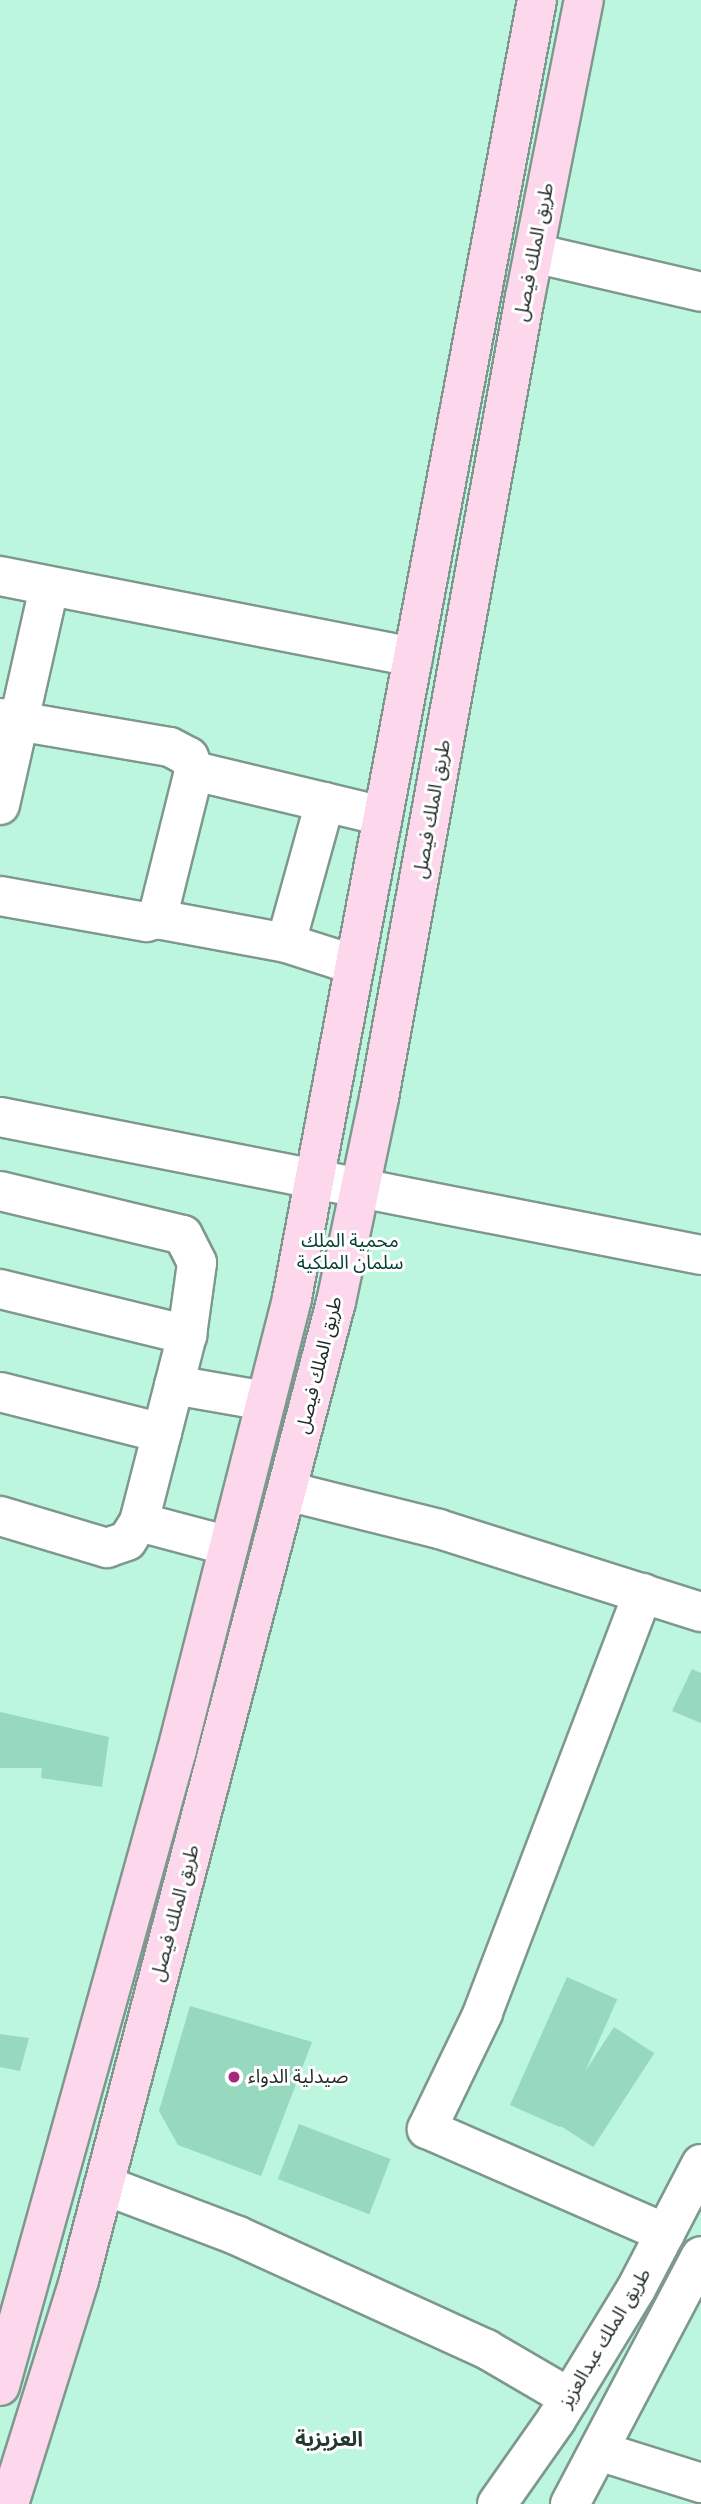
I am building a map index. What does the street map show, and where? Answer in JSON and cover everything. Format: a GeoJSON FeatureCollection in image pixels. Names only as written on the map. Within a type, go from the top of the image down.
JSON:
{"type":"FeatureCollection","features":[{"type":"Feature","properties":{"kind":"main road"},"geometry":{"type":"LineString","coordinates":[[0,2386],[101,2029],[266,1401],[315,1178],[537,0]]}},
{"type":"Feature","properties":{"kind":"main road","name":"طريق الملك فيصل"},"geometry":{"type":"LineString","coordinates":[[9,2504],[104,2185],[287,1491],[361,1186],[534,253],[584,0]]}},
{"type":"Feature","properties":{"kind":"street"},"geometry":{"type":"LineString","coordinates":[[534,253],[701,292]]}},
{"type":"Feature","properties":{"kind":"street"},"geometry":{"type":"LineString","coordinates":[[0,576],[413,657]]}},
{"type":"Feature","properties":{"kind":"street"},"geometry":{"type":"LineString","coordinates":[[0,805],[9,720],[49,587]]}},
{"type":"Feature","properties":{"kind":"street"},"geometry":{"type":"LineString","coordinates":[[9,720],[170,747],[189,757],[194,771],[157,919]]}},
{"type":"Feature","properties":{"kind":"street"},"geometry":{"type":"LineString","coordinates":[[194,771],[383,816]]}},
{"type":"Feature","properties":{"kind":"street"},"geometry":{"type":"LineString","coordinates":[[286,943],[325,803]]}},
{"type":"Feature","properties":{"kind":"street"},"geometry":{"type":"LineString","coordinates":[[0,896],[146,922],[157,919],[286,943],[355,965]]}},
{"type":"Feature","properties":{"kind":"street"},"geometry":{"type":"LineString","coordinates":[[2,1124],[361,1186],[701,1255]]}},
{"type":"Feature","properties":{"kind":"street"},"geometry":{"type":"LineString","coordinates":[[0,1191],[183,1235],[197,1262],[187,1335],[139,1522],[127,1541],[107,1548],[0,1516]]}},
{"type":"Feature","properties":{"kind":"street"},"geometry":{"type":"LineString","coordinates":[[0,1289],[187,1335]]}},
{"type":"Feature","properties":{"kind":"street"},"geometry":{"type":"LineString","coordinates":[[174,1385],[266,1401]]}},
{"type":"Feature","properties":{"kind":"street"},"geometry":{"type":"LineString","coordinates":[[0,1392],[162,1433]]}},
{"type":"Feature","properties":{"kind":"street"},"geometry":{"type":"LineString","coordinates":[[287,1491],[439,1529],[701,1612]]}},
{"type":"Feature","properties":{"kind":"street"},"geometry":{"type":"LineString","coordinates":[[139,1522],[229,1546]]}},
{"type":"Feature","properties":{"kind":"street"},"geometry":{"type":"LineString","coordinates":[[643,1593],[483,2013],[427,2129],[665,2234]]}},
{"type":"Feature","properties":{"kind":"street","name":"طريق الملك عبدالعزيز"},"geometry":{"type":"LineString","coordinates":[[497,2504],[570,2398],[665,2234],[701,2164]]}},
{"type":"Feature","properties":{"kind":"street"},"geometry":{"type":"LineString","coordinates":[[104,2185],[288,2258],[486,2349],[570,2398]]}},
{"type":"Feature","properties":{"kind":"street"},"geometry":{"type":"LineString","coordinates":[[570,2504],[701,2256]]}},
{"type":"Feature","properties":{"kind":"street"},"geometry":{"type":"LineString","coordinates":[[599,2451],[701,2483]]}},
{"type":"Feature","properties":{"kind":"green space","name":"محمية الملك سلمان الملكية"},"geometry":{"type":"Polygon","coordinates":[[[0,0],[701,0],[701,2504],[0,2504],[0,0]]]}},
{"type":"Feature","properties":{"kind":"building"},"geometry":{"type":"Polygon","coordinates":[[[692,1669],[701,1673],[701,1723],[672,1711],[692,1669]]]}},
{"type":"Feature","properties":{"kind":"building"},"geometry":{"type":"Polygon","coordinates":[[[0,1712],[109,1737],[102,1787],[41,1778],[42,1768],[0,1768],[0,1712]]]}},
{"type":"Feature","properties":{"kind":"building"},"geometry":{"type":"Polygon","coordinates":[[[567,1977],[617,1999],[560,2127],[510,2105],[567,1977]]]}},
{"type":"Feature","properties":{"kind":"building","name":"صيدلية الدواء"},"geometry":{"type":"Polygon","coordinates":[[[190,2006],[312,2042],[261,2176],[178,2145],[159,2111],[190,2006]]]}},
{"type":"Feature","properties":{"kind":"building"},"geometry":{"type":"Polygon","coordinates":[[[614,2027],[654,2053],[593,2147],[553,2121],[614,2027]]]}},
{"type":"Feature","properties":{"kind":"building"},"geometry":{"type":"Polygon","coordinates":[[[0,2034],[29,2038],[20,2071],[0,2067],[0,2034]]]}},
{"type":"Feature","properties":{"kind":"building"},"geometry":{"type":"Polygon","coordinates":[[[299,2124],[390,2159],[369,2214],[278,2179],[299,2124]]]}},
{"type":"Feature","properties":{"kind":"place","name":"صيدلية الدواء"},"geometry":{"type":"Point","coordinates":[234,2077]}},
{"type":"Feature","properties":{"kind":"district","name":"العزيزية"},"geometry":{"type":"Point","coordinates":[329,2438]}}]}
